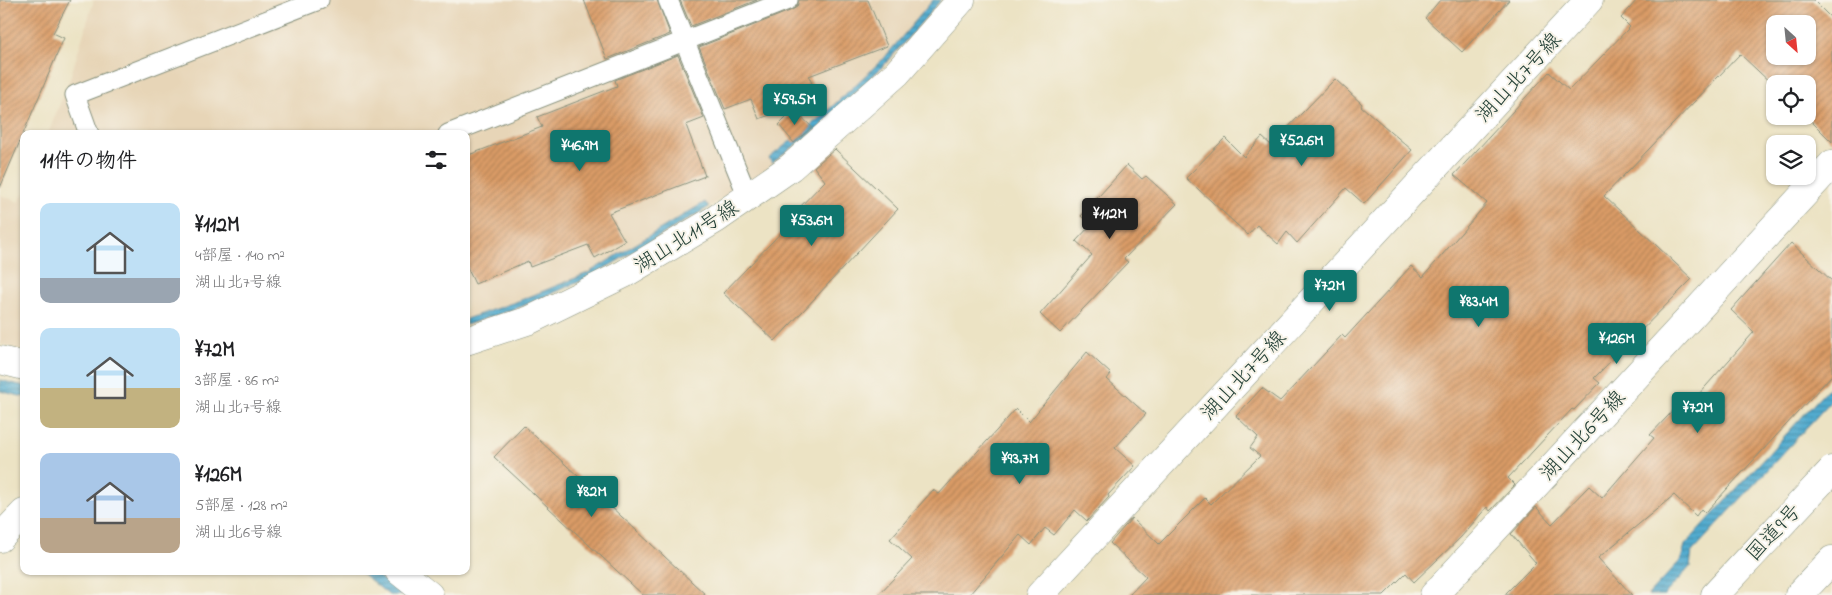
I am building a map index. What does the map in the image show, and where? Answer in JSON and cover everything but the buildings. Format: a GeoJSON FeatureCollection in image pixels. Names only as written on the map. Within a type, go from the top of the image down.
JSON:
{"type":"FeatureCollection","features":[{"type":"Feature","properties":{"kind":"main road","name":"湖山北11号線"},"geometry":{"type":"LineString","coordinates":[[470,340],[530,320],[624,274],[716,219],[748,197],[791,167],[897,73],[961,0]]}},
{"type":"Feature","properties":{"kind":"main road","name":"湖山北7号線"},"geometry":{"type":"LineString","coordinates":[[1040,595],[1589,0]]}},
{"type":"Feature","properties":{"kind":"main road","name":"湖山北6号線"},"geometry":{"type":"LineString","coordinates":[[1434,595],[1832,164]]}},
{"type":"Feature","properties":{"kind":"main road"},"geometry":{"type":"LineString","coordinates":[[0,360],[20,365]]}},
{"type":"Feature","properties":{"kind":"main road","name":"国道9号"},"geometry":{"type":"LineString","coordinates":[[1715,595],[1832,470]]}},
{"type":"Feature","properties":{"kind":"main road"},"geometry":{"type":"LineString","coordinates":[[0,538],[20,517]]}},
{"type":"Feature","properties":{"kind":"main road"},"geometry":{"type":"LineString","coordinates":[[1799,595],[1832,560]]}},
{"type":"Feature","properties":{"kind":"main road"},"geometry":{"type":"LineString","coordinates":[[404,575],[429,595]]}},
{"type":"Feature","properties":{"kind":"lane"},"geometry":{"type":"LineString","coordinates":[[88,130],[75,95],[319,0]]}},
{"type":"Feature","properties":{"kind":"lane"},"geometry":{"type":"LineString","coordinates":[[668,0],[748,197]]}},
{"type":"Feature","properties":{"kind":"lane"},"geometry":{"type":"LineString","coordinates":[[458,130],[788,0]]}},
{"type":"Feature","properties":{"kind":"shaded area"},"geometry":{"type":"Polygon","coordinates":[[[94,0],[941,0],[890,61],[825,125],[765,170],[645,248],[521,310],[470,327],[470,130],[50,130],[70,78],[94,0]]]}},
{"type":"Feature","properties":{"kind":"shaded area"},"geometry":{"type":"Polygon","coordinates":[[[0,195],[19,202],[20,200],[20,350],[0,344],[0,195]]]}},
{"type":"Feature","properties":{"kind":"water"},"geometry":{"type":"Polygon","coordinates":[[[933,0],[941,0],[887,62],[824,124],[772,163],[769,158],[821,117],[885,57],[933,0]]]}},
{"type":"Feature","properties":{"kind":"water"},"geometry":{"type":"Polygon","coordinates":[[[705,202],[709,207],[590,277],[523,306],[470,324],[470,318],[521,300],[588,273],[705,202]]]}},
{"type":"Feature","properties":{"kind":"water"},"geometry":{"type":"Polygon","coordinates":[[[0,380],[20,385],[20,396],[0,391],[0,380]]]}},
{"type":"Feature","properties":{"kind":"water"},"geometry":{"type":"Polygon","coordinates":[[[1832,384],[1832,400],[1692,552],[1690,567],[1664,595],[1648,595],[1681,560],[1685,545],[1832,384]]]}},
{"type":"Feature","properties":{"kind":"water"},"geometry":{"type":"Polygon","coordinates":[[[364,575],[377,575],[402,595],[389,595],[364,575]]]}}]}
